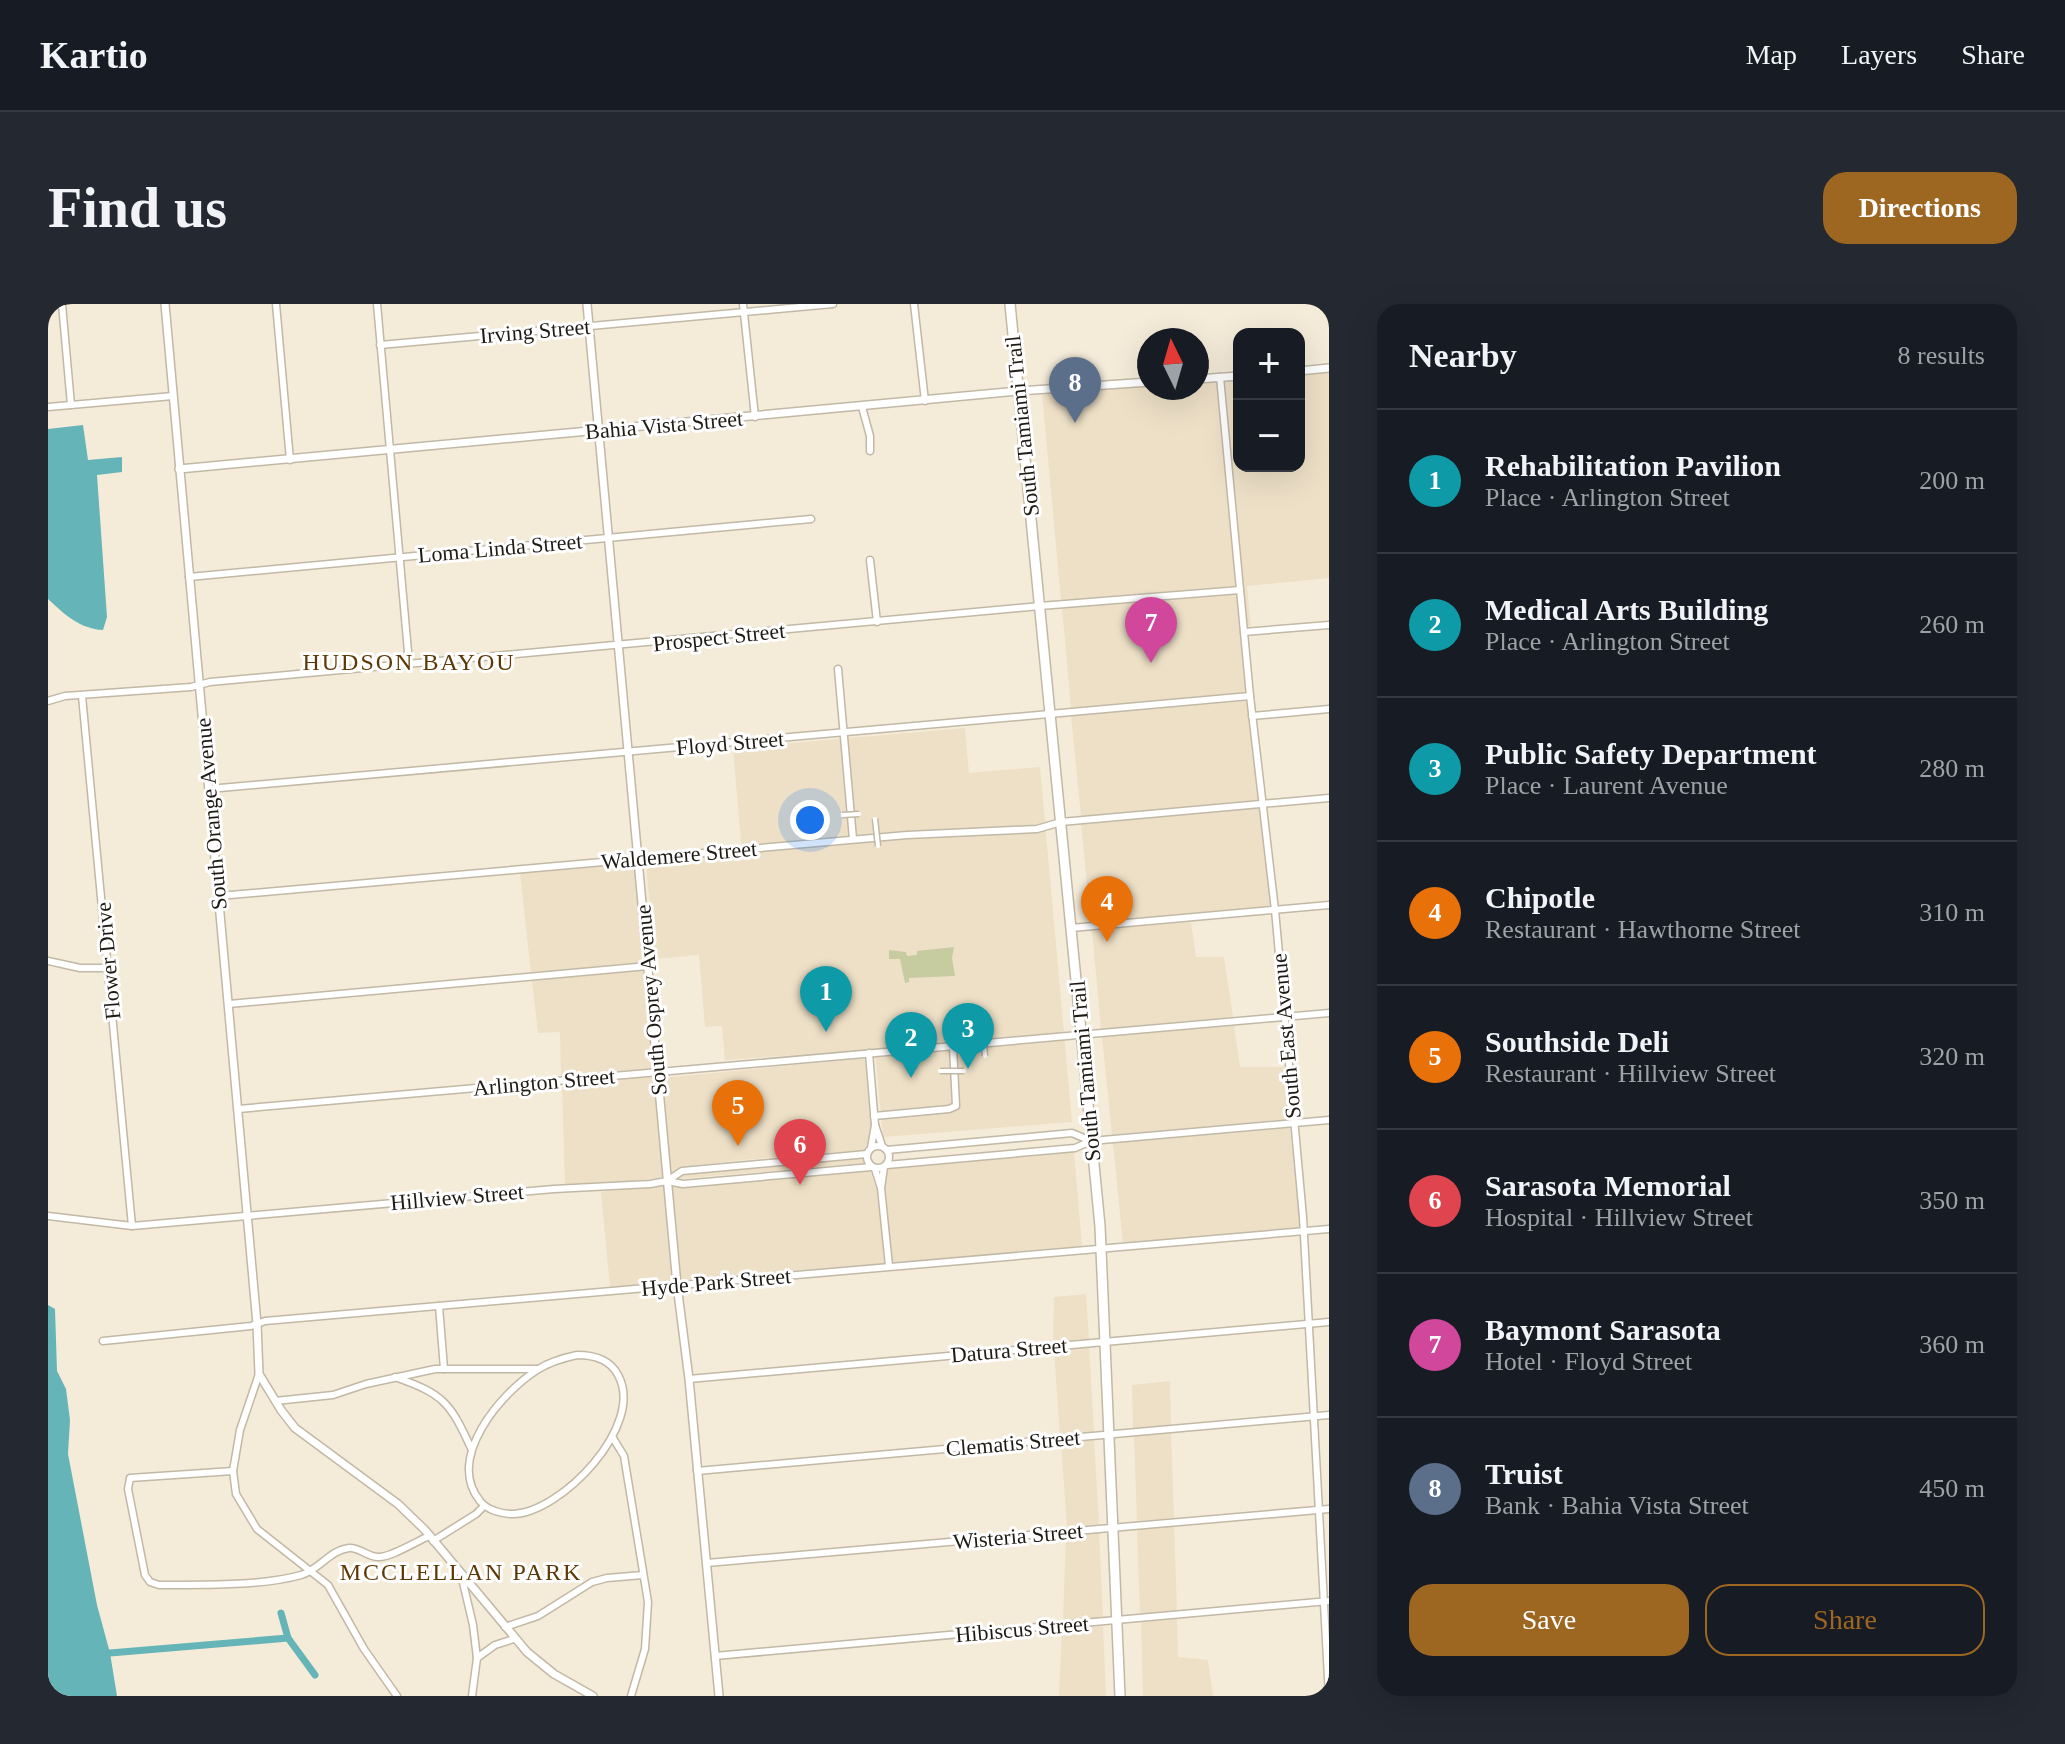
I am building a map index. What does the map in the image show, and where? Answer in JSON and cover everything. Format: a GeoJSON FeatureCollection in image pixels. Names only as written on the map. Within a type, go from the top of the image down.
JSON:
{"type":"FeatureCollection","features":[{"type":"Feature","properties":{"kind":"main road","name":"South Tamiami Trail"},"geometry":{"type":"LineString","coordinates":[[1010,304],[1101,1249],[1120,1696]]}},
{"type":"Feature","properties":{"kind":"street"},"geometry":{"type":"LineString","coordinates":[[62,304],[71,405]]}},
{"type":"Feature","properties":{"kind":"street","name":"South Orange Avenue"},"geometry":{"type":"LineString","coordinates":[[165,304],[261,1361],[259,1374]]}},
{"type":"Feature","properties":{"kind":"street"},"geometry":{"type":"LineString","coordinates":[[276,304],[290,460]]}},
{"type":"Feature","properties":{"kind":"street"},"geometry":{"type":"LineString","coordinates":[[377,304],[409,663]]}},
{"type":"Feature","properties":{"kind":"street","name":"South Osprey Avenue"},"geometry":{"type":"LineString","coordinates":[[587,304],[667,1181],[719,1696]]}},
{"type":"Feature","properties":{"kind":"street","name":"Irving Street"},"geometry":{"type":"LineString","coordinates":[[380,345],[731,313],[744,308],[766,310],[833,304]]}},
{"type":"Feature","properties":{"kind":"street"},"geometry":{"type":"LineString","coordinates":[[914,304],[925,401]]}},
{"type":"Feature","properties":{"kind":"street"},"geometry":{"type":"LineString","coordinates":[[744,308],[755,417]]}},
{"type":"Feature","properties":{"kind":"street"},"geometry":{"type":"LineString","coordinates":[[1305,370],[1329,368]]}},
{"type":"Feature","properties":{"kind":"street"},"geometry":{"type":"LineString","coordinates":[[1209,378],[1233,376]]}},
{"type":"Feature","properties":{"kind":"street","name":"South East Avenue"},"geometry":{"type":"LineString","coordinates":[[1220,377],[1252,716],[1275,910],[1304,1231],[1329,1696]]}},
{"type":"Feature","properties":{"kind":"street","name":"Bahia Vista Street"},"geometry":{"type":"LineString","coordinates":[[179,469],[1019,391],[1137,383]]}},
{"type":"Feature","properties":{"kind":"street"},"geometry":{"type":"LineString","coordinates":[[48,407],[173,396]]}},
{"type":"Feature","properties":{"kind":"street"},"geometry":{"type":"LineString","coordinates":[[862,407],[870,436],[870,451]]}},
{"type":"Feature","properties":{"kind":"street","name":"Loma Linda Street"},"geometry":{"type":"LineString","coordinates":[[189,577],[811,519]]}},
{"type":"Feature","properties":{"kind":"street"},"geometry":{"type":"LineString","coordinates":[[870,560],[877,622]]}},
{"type":"Feature","properties":{"kind":"street","name":"Prospect Street"},"geometry":{"type":"LineString","coordinates":[[50,701],[409,663],[1240,590]]}},
{"type":"Feature","properties":{"kind":"street"},"geometry":{"type":"LineString","coordinates":[[1244,632],[1329,625]]}},
{"type":"Feature","properties":{"kind":"street"},"geometry":{"type":"LineString","coordinates":[[838,669],[853,839]]}},
{"type":"Feature","properties":{"kind":"street"},"geometry":{"type":"LineString","coordinates":[[48,690],[50,701]]}},
{"type":"Feature","properties":{"kind":"street","name":"Flower Drive"},"geometry":{"type":"LineString","coordinates":[[82,696],[132,1226]]}},
{"type":"Feature","properties":{"kind":"street","name":"Floyd Street"},"geometry":{"type":"LineString","coordinates":[[209,789],[1250,696]]}},
{"type":"Feature","properties":{"kind":"street"},"geometry":{"type":"LineString","coordinates":[[1252,716],[1329,709]]}},
{"type":"Feature","properties":{"kind":"street","name":"Waldemere Street"},"geometry":{"type":"LineString","coordinates":[[219,896],[853,839],[1037,829],[1061,822],[1329,798]]}},
{"type":"Feature","properties":{"kind":"street"},"geometry":{"type":"LineString","coordinates":[[842,815],[859,814]]}},
{"type":"Feature","properties":{"kind":"street"},"geometry":{"type":"LineString","coordinates":[[875,819],[878,846]]}},
{"type":"Feature","properties":{"kind":"street"},"geometry":{"type":"LineString","coordinates":[[1071,928],[1329,905]]}},
{"type":"Feature","properties":{"kind":"street"},"geometry":{"type":"LineString","coordinates":[[48,961],[80,968],[108,968]]}},
{"type":"Feature","properties":{"kind":"street"},"geometry":{"type":"LineString","coordinates":[[229,1004],[648,966]]}},
{"type":"Feature","properties":{"kind":"street","name":"Arlington Street"},"geometry":{"type":"LineString","coordinates":[[238,1109],[1329,1013]]}},
{"type":"Feature","properties":{"kind":"street"},"geometry":{"type":"LineString","coordinates":[[983,1033],[985,1056]]}},
{"type":"Feature","properties":{"kind":"street"},"geometry":{"type":"LineString","coordinates":[[874,1116],[953,1108],[957,1104],[953,1046]]}},
{"type":"Feature","properties":{"kind":"street"},"geometry":{"type":"LineString","coordinates":[[869,1053],[875,1125],[890,1157],[881,1188]]}},
{"type":"Feature","properties":{"kind":"street"},"geometry":{"type":"LineString","coordinates":[[940,1071],[964,1071]]}},
{"type":"Feature","properties":{"kind":"street"},"geometry":{"type":"LineString","coordinates":[[885,1166],[1075,1148],[1091,1141],[1329,1120]]}},
{"type":"Feature","properties":{"kind":"street"},"geometry":{"type":"LineString","coordinates":[[875,1125],[869,1151],[881,1188],[889,1266]]}},
{"type":"Feature","properties":{"kind":"street"},"geometry":{"type":"LineString","coordinates":[[884,1148],[1072,1133],[1091,1141]]}},
{"type":"Feature","properties":{"kind":"street","name":"Hillview Street"},"geometry":{"type":"LineString","coordinates":[[667,1181],[682,1171],[884,1148]]}},
{"type":"Feature","properties":{"kind":"street","name":"Hillview Street"},"geometry":{"type":"LineString","coordinates":[[48,1216],[132,1226],[554,1189],[605,1188],[667,1181],[683,1184],[885,1166]]}},
{"type":"Feature","properties":{"kind":"street","name":"Hyde Park Street"},"geometry":{"type":"LineString","coordinates":[[103,1341],[265,1321],[1329,1229]]}},
{"type":"Feature","properties":{"kind":"street"},"geometry":{"type":"LineString","coordinates":[[439,1306],[444,1369]]}},
{"type":"Feature","properties":{"kind":"street","name":"Datura Street"},"geometry":{"type":"LineString","coordinates":[[689,1379],[1329,1322]]}},
{"type":"Feature","properties":{"kind":"street"},"geometry":{"type":"LineString","coordinates":[[395,1377],[428,1389],[457,1416],[471,1448],[470,1482],[474,1494],[484,1506],[510,1514],[525,1512],[562,1492],[584,1474],[613,1438],[624,1413],[625,1394],[617,1373],[610,1363],[577,1355],[537,1369],[502,1401],[471,1448]]}},
{"type":"Feature","properties":{"kind":"street"},"geometry":{"type":"LineString","coordinates":[[275,1401],[333,1395],[395,1377],[444,1369],[537,1369]]}},
{"type":"Feature","properties":{"kind":"street"},"geometry":{"type":"LineString","coordinates":[[259,1374],[289,1421],[304,1436],[382,1491],[431,1539],[514,1639],[554,1674],[593,1696]]}},
{"type":"Feature","properties":{"kind":"street"},"geometry":{"type":"LineString","coordinates":[[259,1374],[240,1430],[233,1471],[236,1494],[251,1522],[263,1535],[314,1571],[331,1589],[364,1649],[397,1696]]}},
{"type":"Feature","properties":{"kind":"street","name":"Clematis Street"},"geometry":{"type":"LineString","coordinates":[[697,1471],[1329,1415]]}},
{"type":"Feature","properties":{"kind":"street"},"geometry":{"type":"LineString","coordinates":[[613,1438],[624,1456],[631,1515],[648,1602],[647,1636],[631,1696]]}},
{"type":"Feature","properties":{"kind":"street"},"geometry":{"type":"LineString","coordinates":[[233,1471],[132,1477],[128,1482],[145,1575],[150,1582],[159,1585],[213,1585],[296,1577],[314,1571],[343,1549],[352,1547],[376,1557],[386,1556],[431,1539],[476,1514],[484,1506]]}},
{"type":"Feature","properties":{"kind":"street","name":"Wisteria Street"},"geometry":{"type":"LineString","coordinates":[[707,1563],[1329,1509]]}},
{"type":"Feature","properties":{"kind":"street"},"geometry":{"type":"LineString","coordinates":[[461,1574],[477,1658],[472,1696]]}},
{"type":"Feature","properties":{"kind":"street"},"geometry":{"type":"LineString","coordinates":[[505,1627],[538,1616],[592,1582],[643,1575]]}},
{"type":"Feature","properties":{"kind":"street","name":"Hibiscus Street"},"geometry":{"type":"LineString","coordinates":[[715,1656],[1326,1602]]}},
{"type":"Feature","properties":{"kind":"street"},"geometry":{"type":"LineString","coordinates":[[477,1658],[495,1645],[514,1639]]}},
{"type":"Feature","properties":{"kind":"shaded area"},"geometry":{"type":"Polygon","coordinates":[[[1329,372],[1329,578],[1247,586],[1251,628],[1247,628],[1224,381],[1233,380],[1233,472],[1305,472],[1305,374],[1329,372]]]}},
{"type":"Feature","properties":{"kind":"shaded area"},"geometry":{"type":"Polygon","coordinates":[[[1209,382],[1217,382],[1236,586],[1061,600],[1042,394],[1137,387],[1137,400],[1209,400],[1209,382]]]}},
{"type":"Feature","properties":{"kind":"shaded area"},"geometry":{"type":"Polygon","coordinates":[[[1236,595],[1246,693],[1071,708],[1062,608],[1236,595]]]}},
{"type":"Feature","properties":{"kind":"shaded area"},"geometry":{"type":"Polygon","coordinates":[[[1247,701],[1258,800],[1081,816],[1071,716],[1247,701]]]}},
{"type":"Feature","properties":{"kind":"shaded area"},"geometry":{"type":"Polygon","coordinates":[[[965,728],[969,773],[1040,767],[1072,1122],[883,1137],[875,1049],[725,1060],[722,1026],[705,1027],[699,955],[655,959],[646,863],[742,854],[733,748],[965,728]]]}},
{"type":"Feature","properties":{"kind":"shaded area"},"geometry":{"type":"Polygon","coordinates":[[[1259,808],[1271,906],[1091,922],[1081,824],[1259,808]]]}},
{"type":"Feature","properties":{"kind":"shaded area"},"geometry":{"type":"Polygon","coordinates":[[[635,863],[644,962],[531,973],[520,873],[635,863]]]}},
{"type":"Feature","properties":{"kind":"shaded area"},"geometry":{"type":"Polygon","coordinates":[[[1191,922],[1196,957],[1224,957],[1233,1017],[1101,1029],[1092,930],[1191,922]]]}},
{"type":"Feature","properties":{"kind":"shaded area"},"geometry":{"type":"Polygon","coordinates":[[[645,970],[654,1068],[561,1077],[560,1032],[538,1033],[532,981],[645,970]]]}},
{"type":"Feature","properties":{"kind":"shaded area"},"geometry":{"type":"Polygon","coordinates":[[[1234,1025],[1240,1067],[1285,1067],[1290,1119],[1112,1135],[1102,1037],[1234,1025]]]}},
{"type":"Feature","properties":{"kind":"shaded area"},"geometry":{"type":"Polygon","coordinates":[[[865,1058],[871,1122],[865,1150],[682,1167],[671,1174],[662,1078],[865,1058]]]}},
{"type":"Feature","properties":{"kind":"shaded area"},"geometry":{"type":"Polygon","coordinates":[[[655,1076],[664,1177],[605,1184],[565,1184],[562,1085],[655,1076]]]}},
{"type":"Feature","properties":{"kind":"shaded area"},"geometry":{"type":"Polygon","coordinates":[[[1290,1128],[1300,1228],[1123,1243],[1113,1143],[1290,1128]]]}},
{"type":"Feature","properties":{"kind":"shaded area"},"geometry":{"type":"Polygon","coordinates":[[[1074,1152],[1082,1246],[892,1262],[885,1190],[888,1169],[1074,1152]]]}},
{"type":"Feature","properties":{"kind":"shaded area"},"geometry":{"type":"Polygon","coordinates":[[[863,1158],[864,1163],[677,1179],[684,1175],[742,1168],[863,1158]]]}},
{"type":"Feature","properties":{"kind":"shaded area"},"geometry":{"type":"Polygon","coordinates":[[[870,1171],[877,1191],[885,1263],[680,1280],[671,1186],[684,1188],[870,1171]]]}},
{"type":"Feature","properties":{"kind":"shaded area"},"geometry":{"type":"Polygon","coordinates":[[[664,1185],[673,1281],[610,1288],[601,1192],[664,1185]]]}},
{"type":"Feature","properties":{"kind":"shaded area"},"geometry":{"type":"Polygon","coordinates":[[[1086,1294],[1089,1339],[1053,1342],[1054,1297],[1086,1294]]]}},
{"type":"Feature","properties":{"kind":"shaded area"},"geometry":{"type":"Polygon","coordinates":[[[1089,1347],[1094,1432],[1060,1435],[1054,1350],[1089,1347]]]}},
{"type":"Feature","properties":{"kind":"shaded area"},"geometry":{"type":"Polygon","coordinates":[[[1170,1381],[1171,1425],[1133,1428],[1132,1385],[1170,1381]]]}},
{"type":"Feature","properties":{"kind":"shaded area"},"geometry":{"type":"Polygon","coordinates":[[[1171,1433],[1174,1518],[1137,1521],[1134,1436],[1171,1433]]]}},
{"type":"Feature","properties":{"kind":"shaded area"},"geometry":{"type":"Polygon","coordinates":[[[1094,1440],[1099,1524],[1067,1527],[1061,1443],[1094,1440]]]}},
{"type":"Feature","properties":{"kind":"shaded area"},"geometry":{"type":"Polygon","coordinates":[[[1174,1526],[1177,1611],[1140,1614],[1137,1529],[1174,1526]]]}},
{"type":"Feature","properties":{"kind":"shaded area"},"geometry":{"type":"Polygon","coordinates":[[[1099,1533],[1103,1618],[1063,1621],[1066,1535],[1099,1533]]]}},
{"type":"Feature","properties":{"kind":"shaded area"},"geometry":{"type":"Polygon","coordinates":[[[1177,1619],[1178,1657],[1208,1660],[1213,1696],[1143,1696],[1141,1622],[1177,1619]]]}},
{"type":"Feature","properties":{"kind":"shaded area"},"geometry":{"type":"Polygon","coordinates":[[[1103,1626],[1106,1696],[1059,1696],[1062,1629],[1103,1626]]]}},
{"type":"Feature","properties":{"kind":"green space"},"geometry":{"type":"Polygon","coordinates":[[[954,947],[955,976],[909,978],[909,982],[905,983],[900,959],[889,959],[889,950],[906,952],[907,956],[917,955],[917,951],[954,947]]]}},
{"type":"Feature","properties":{"kind":"water"},"geometry":{"type":"Polygon","coordinates":[[[83,425],[88,460],[122,457],[122,472],[97,475],[107,617],[103,630],[80,624],[48,599],[48,429],[83,425]]]}},
{"type":"Feature","properties":{"kind":"water"},"geometry":{"type":"Polygon","coordinates":[[[48,1305],[55,1309],[57,1371],[66,1389],[70,1420],[68,1454],[117,1696],[48,1696],[48,1305]]]}},
{"type":"Feature","properties":{"kind":"waterway"},"geometry":{"type":"LineString","coordinates":[[281,1613],[288,1638],[315,1675]]}},
{"type":"Feature","properties":{"kind":"waterway"},"geometry":{"type":"LineString","coordinates":[[110,1653],[288,1638]]}},
{"type":"Feature","properties":{"kind":"place","name":"Truist"},"geometry":{"type":"Point","coordinates":[1075,423]}},
{"type":"Feature","properties":{"kind":"place","name":"Baymont Sarasota"},"geometry":{"type":"Point","coordinates":[1151,663]}},
{"type":"Feature","properties":{"kind":"place","name":"Chipotle"},"geometry":{"type":"Point","coordinates":[1107,942]}},
{"type":"Feature","properties":{"kind":"place","name":"Rehabilitation Pavilion"},"geometry":{"type":"Point","coordinates":[826,1032]}},
{"type":"Feature","properties":{"kind":"place","name":"Public Safety Department"},"geometry":{"type":"Point","coordinates":[968,1069]}},
{"type":"Feature","properties":{"kind":"place","name":"Medical Arts Building"},"geometry":{"type":"Point","coordinates":[911,1078]}},
{"type":"Feature","properties":{"kind":"place","name":"Southside Deli"},"geometry":{"type":"Point","coordinates":[738,1146]}},
{"type":"Feature","properties":{"kind":"place","name":"Sarasota Memorial"},"geometry":{"type":"Point","coordinates":[800,1185]}},
{"type":"Feature","properties":{"kind":"district","name":"HUDSON BAYOU"},"geometry":{"type":"Point","coordinates":[409,662]}},
{"type":"Feature","properties":{"kind":"district","name":"MCCLELLAN PARK"},"geometry":{"type":"Point","coordinates":[461,1572]}}]}
